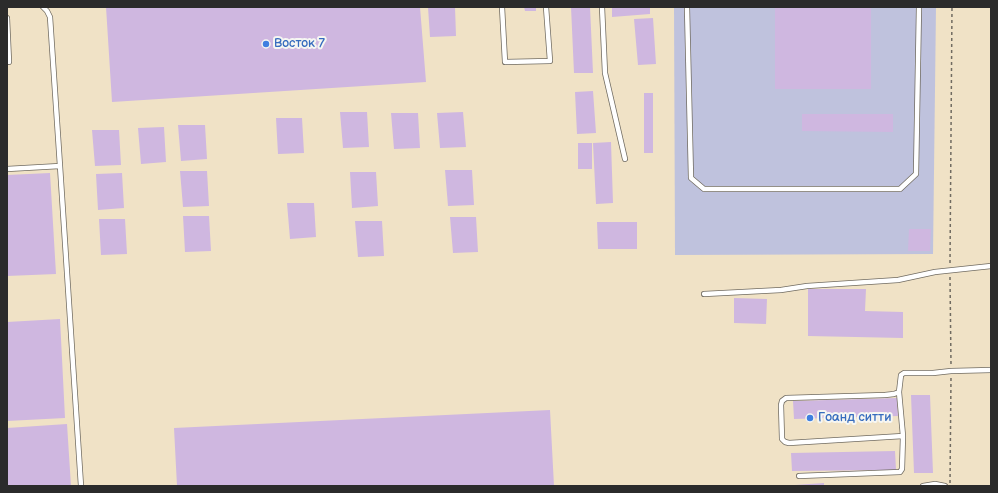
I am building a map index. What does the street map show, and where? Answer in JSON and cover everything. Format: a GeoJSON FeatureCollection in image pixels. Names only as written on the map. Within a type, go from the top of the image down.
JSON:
{"type":"FeatureCollection","features":[{"type":"Feature","properties":{"kind":"lane"},"geometry":{"type":"LineString","coordinates":[[43,7],[50,17],[81,486]]}},
{"type":"Feature","properties":{"kind":"lane"},"geometry":{"type":"LineString","coordinates":[[502,7],[505,62],[550,61],[546,7]]}},
{"type":"Feature","properties":{"kind":"lane"},"geometry":{"type":"LineString","coordinates":[[602,7],[605,73],[625,159]]}},
{"type":"Feature","properties":{"kind":"lane"},"geometry":{"type":"LineString","coordinates":[[687,7],[691,178],[704,189],[900,189],[916,174],[919,7]]}},
{"type":"Feature","properties":{"kind":"lane"},"geometry":{"type":"LineString","coordinates":[[7,18],[9,62]]}},
{"type":"Feature","properties":{"kind":"lane"},"geometry":{"type":"LineString","coordinates":[[7,169],[60,166]]}},
{"type":"Feature","properties":{"kind":"lane"},"geometry":{"type":"LineString","coordinates":[[704,294],[781,290],[807,286],[898,280],[935,272],[991,266]]}},
{"type":"Feature","properties":{"kind":"lane"},"geometry":{"type":"LineString","coordinates":[[799,476],[900,472],[902,469],[903,436],[899,392],[901,375],[904,373],[991,370]]}},
{"type":"Feature","properties":{"kind":"lane"},"geometry":{"type":"LineString","coordinates":[[899,392],[885,395],[786,398],[782,401],[781,406],[782,439],[789,443],[903,436]]}},
{"type":"Feature","properties":{"kind":"lane"},"geometry":{"type":"LineString","coordinates":[[923,486],[935,484],[945,486]]}},
{"type":"Feature","properties":{"kind":"path"},"geometry":{"type":"LineString","coordinates":[[950,486],[952,7]]}},
{"type":"Feature","properties":{"kind":"shaded area"},"geometry":{"type":"Polygon","coordinates":[[[674,7],[936,7],[933,254],[675,255],[674,7]]]}},
{"type":"Feature","properties":{"kind":"building","name":"Восток 7"},"geometry":{"type":"Polygon","coordinates":[[[106,7],[420,7],[426,82],[112,102],[106,7]]]}},
{"type":"Feature","properties":{"kind":"building"},"geometry":{"type":"Polygon","coordinates":[[[428,7],[455,7],[456,36],[430,37],[428,7]]]}},
{"type":"Feature","properties":{"kind":"building"},"geometry":{"type":"Polygon","coordinates":[[[524,7],[536,7],[536,11],[525,11],[524,7]]]}},
{"type":"Feature","properties":{"kind":"building"},"geometry":{"type":"Polygon","coordinates":[[[571,7],[590,7],[593,73],[574,73],[571,7]]]}},
{"type":"Feature","properties":{"kind":"building"},"geometry":{"type":"Polygon","coordinates":[[[612,7],[650,7],[650,14],[612,17],[612,7]]]}},
{"type":"Feature","properties":{"kind":"building"},"geometry":{"type":"Polygon","coordinates":[[[775,8],[871,8],[871,89],[775,89],[775,8]]]}},
{"type":"Feature","properties":{"kind":"building"},"geometry":{"type":"Polygon","coordinates":[[[653,18],[656,64],[638,65],[634,19],[653,18]]]}},
{"type":"Feature","properties":{"kind":"building"},"geometry":{"type":"Polygon","coordinates":[[[593,91],[596,133],[577,134],[575,92],[593,91]]]}},
{"type":"Feature","properties":{"kind":"building"},"geometry":{"type":"Polygon","coordinates":[[[644,93],[653,93],[653,153],[644,153],[644,93]]]}},
{"type":"Feature","properties":{"kind":"building"},"geometry":{"type":"Polygon","coordinates":[[[340,112],[367,112],[369,147],[343,148],[340,112]]]}},
{"type":"Feature","properties":{"kind":"building"},"geometry":{"type":"Polygon","coordinates":[[[463,112],[466,147],[440,148],[437,113],[463,112]]]}},
{"type":"Feature","properties":{"kind":"building"},"geometry":{"type":"Polygon","coordinates":[[[391,113],[418,113],[420,148],[394,149],[391,113]]]}},
{"type":"Feature","properties":{"kind":"building"},"geometry":{"type":"Polygon","coordinates":[[[802,114],[893,114],[893,132],[802,131],[802,114]]]}},
{"type":"Feature","properties":{"kind":"building"},"geometry":{"type":"Polygon","coordinates":[[[276,118],[302,118],[304,153],[278,154],[276,118]]]}},
{"type":"Feature","properties":{"kind":"building"},"geometry":{"type":"Polygon","coordinates":[[[178,125],[205,125],[207,159],[181,161],[178,125]]]}},
{"type":"Feature","properties":{"kind":"building"},"geometry":{"type":"Polygon","coordinates":[[[164,127],[166,162],[141,164],[138,128],[164,127]]]}},
{"type":"Feature","properties":{"kind":"building"},"geometry":{"type":"Polygon","coordinates":[[[92,130],[119,130],[121,165],[95,166],[92,130]]]}},
{"type":"Feature","properties":{"kind":"building"},"geometry":{"type":"Polygon","coordinates":[[[611,142],[613,203],[596,204],[593,143],[611,142]]]}},
{"type":"Feature","properties":{"kind":"building"},"geometry":{"type":"Polygon","coordinates":[[[578,143],[592,143],[592,169],[578,169],[578,143]]]}},
{"type":"Feature","properties":{"kind":"building"},"geometry":{"type":"Polygon","coordinates":[[[445,170],[472,170],[474,205],[448,206],[445,170]]]}},
{"type":"Feature","properties":{"kind":"building"},"geometry":{"type":"Polygon","coordinates":[[[180,171],[207,171],[209,206],[183,207],[180,171]]]}},
{"type":"Feature","properties":{"kind":"building"},"geometry":{"type":"Polygon","coordinates":[[[350,172],[376,172],[378,206],[352,208],[350,172]]]}},
{"type":"Feature","properties":{"kind":"building"},"geometry":{"type":"Polygon","coordinates":[[[50,173],[56,274],[7,276],[7,175],[50,173]]]}},
{"type":"Feature","properties":{"kind":"building"},"geometry":{"type":"Polygon","coordinates":[[[122,173],[124,208],[98,210],[96,174],[122,173]]]}},
{"type":"Feature","properties":{"kind":"building"},"geometry":{"type":"Polygon","coordinates":[[[287,203],[314,203],[316,237],[290,239],[287,203]]]}},
{"type":"Feature","properties":{"kind":"building"},"geometry":{"type":"Polygon","coordinates":[[[183,216],[209,216],[211,251],[185,252],[183,216]]]}},
{"type":"Feature","properties":{"kind":"building"},"geometry":{"type":"Polygon","coordinates":[[[450,217],[476,217],[478,252],[453,253],[450,217]]]}},
{"type":"Feature","properties":{"kind":"building"},"geometry":{"type":"Polygon","coordinates":[[[99,219],[125,219],[127,254],[101,255],[99,219]]]}},
{"type":"Feature","properties":{"kind":"building"},"geometry":{"type":"Polygon","coordinates":[[[355,221],[382,221],[384,256],[358,257],[355,221]]]}},
{"type":"Feature","properties":{"kind":"building"},"geometry":{"type":"Polygon","coordinates":[[[597,222],[637,222],[637,249],[598,249],[597,222]]]}},
{"type":"Feature","properties":{"kind":"building"},"geometry":{"type":"Polygon","coordinates":[[[909,229],[931,229],[930,251],[908,251],[909,229]]]}},
{"type":"Feature","properties":{"kind":"building"},"geometry":{"type":"Polygon","coordinates":[[[808,289],[866,289],[865,311],[903,312],[903,338],[808,336],[808,289]]]}},
{"type":"Feature","properties":{"kind":"building"},"geometry":{"type":"Polygon","coordinates":[[[734,298],[767,299],[766,324],[734,323],[734,298]]]}},
{"type":"Feature","properties":{"kind":"building"},"geometry":{"type":"Polygon","coordinates":[[[60,319],[65,418],[7,421],[7,322],[60,319]]]}},
{"type":"Feature","properties":{"kind":"building"},"geometry":{"type":"Polygon","coordinates":[[[911,395],[930,395],[933,473],[914,473],[911,395]]]}},
{"type":"Feature","properties":{"kind":"building"},"geometry":{"type":"Polygon","coordinates":[[[897,398],[898,416],[794,419],[793,401],[897,398]]]}},
{"type":"Feature","properties":{"kind":"building"},"geometry":{"type":"Polygon","coordinates":[[[550,410],[554,486],[177,486],[174,428],[550,410]]]}},
{"type":"Feature","properties":{"kind":"building"},"geometry":{"type":"Polygon","coordinates":[[[67,424],[71,486],[7,486],[7,428],[67,424]]]}},
{"type":"Feature","properties":{"kind":"building"},"geometry":{"type":"Polygon","coordinates":[[[895,451],[896,470],[792,471],[791,453],[895,451]]]}},
{"type":"Feature","properties":{"kind":"building"},"geometry":{"type":"Polygon","coordinates":[[[824,483],[824,486],[795,486],[795,485],[824,483]]]}},
{"type":"Feature","properties":{"kind":"place","name":"Восток 7"},"geometry":{"type":"Point","coordinates":[266,44]}},
{"type":"Feature","properties":{"kind":"place","name":"Гоанд ситти"},"geometry":{"type":"Point","coordinates":[810,418]}}]}
